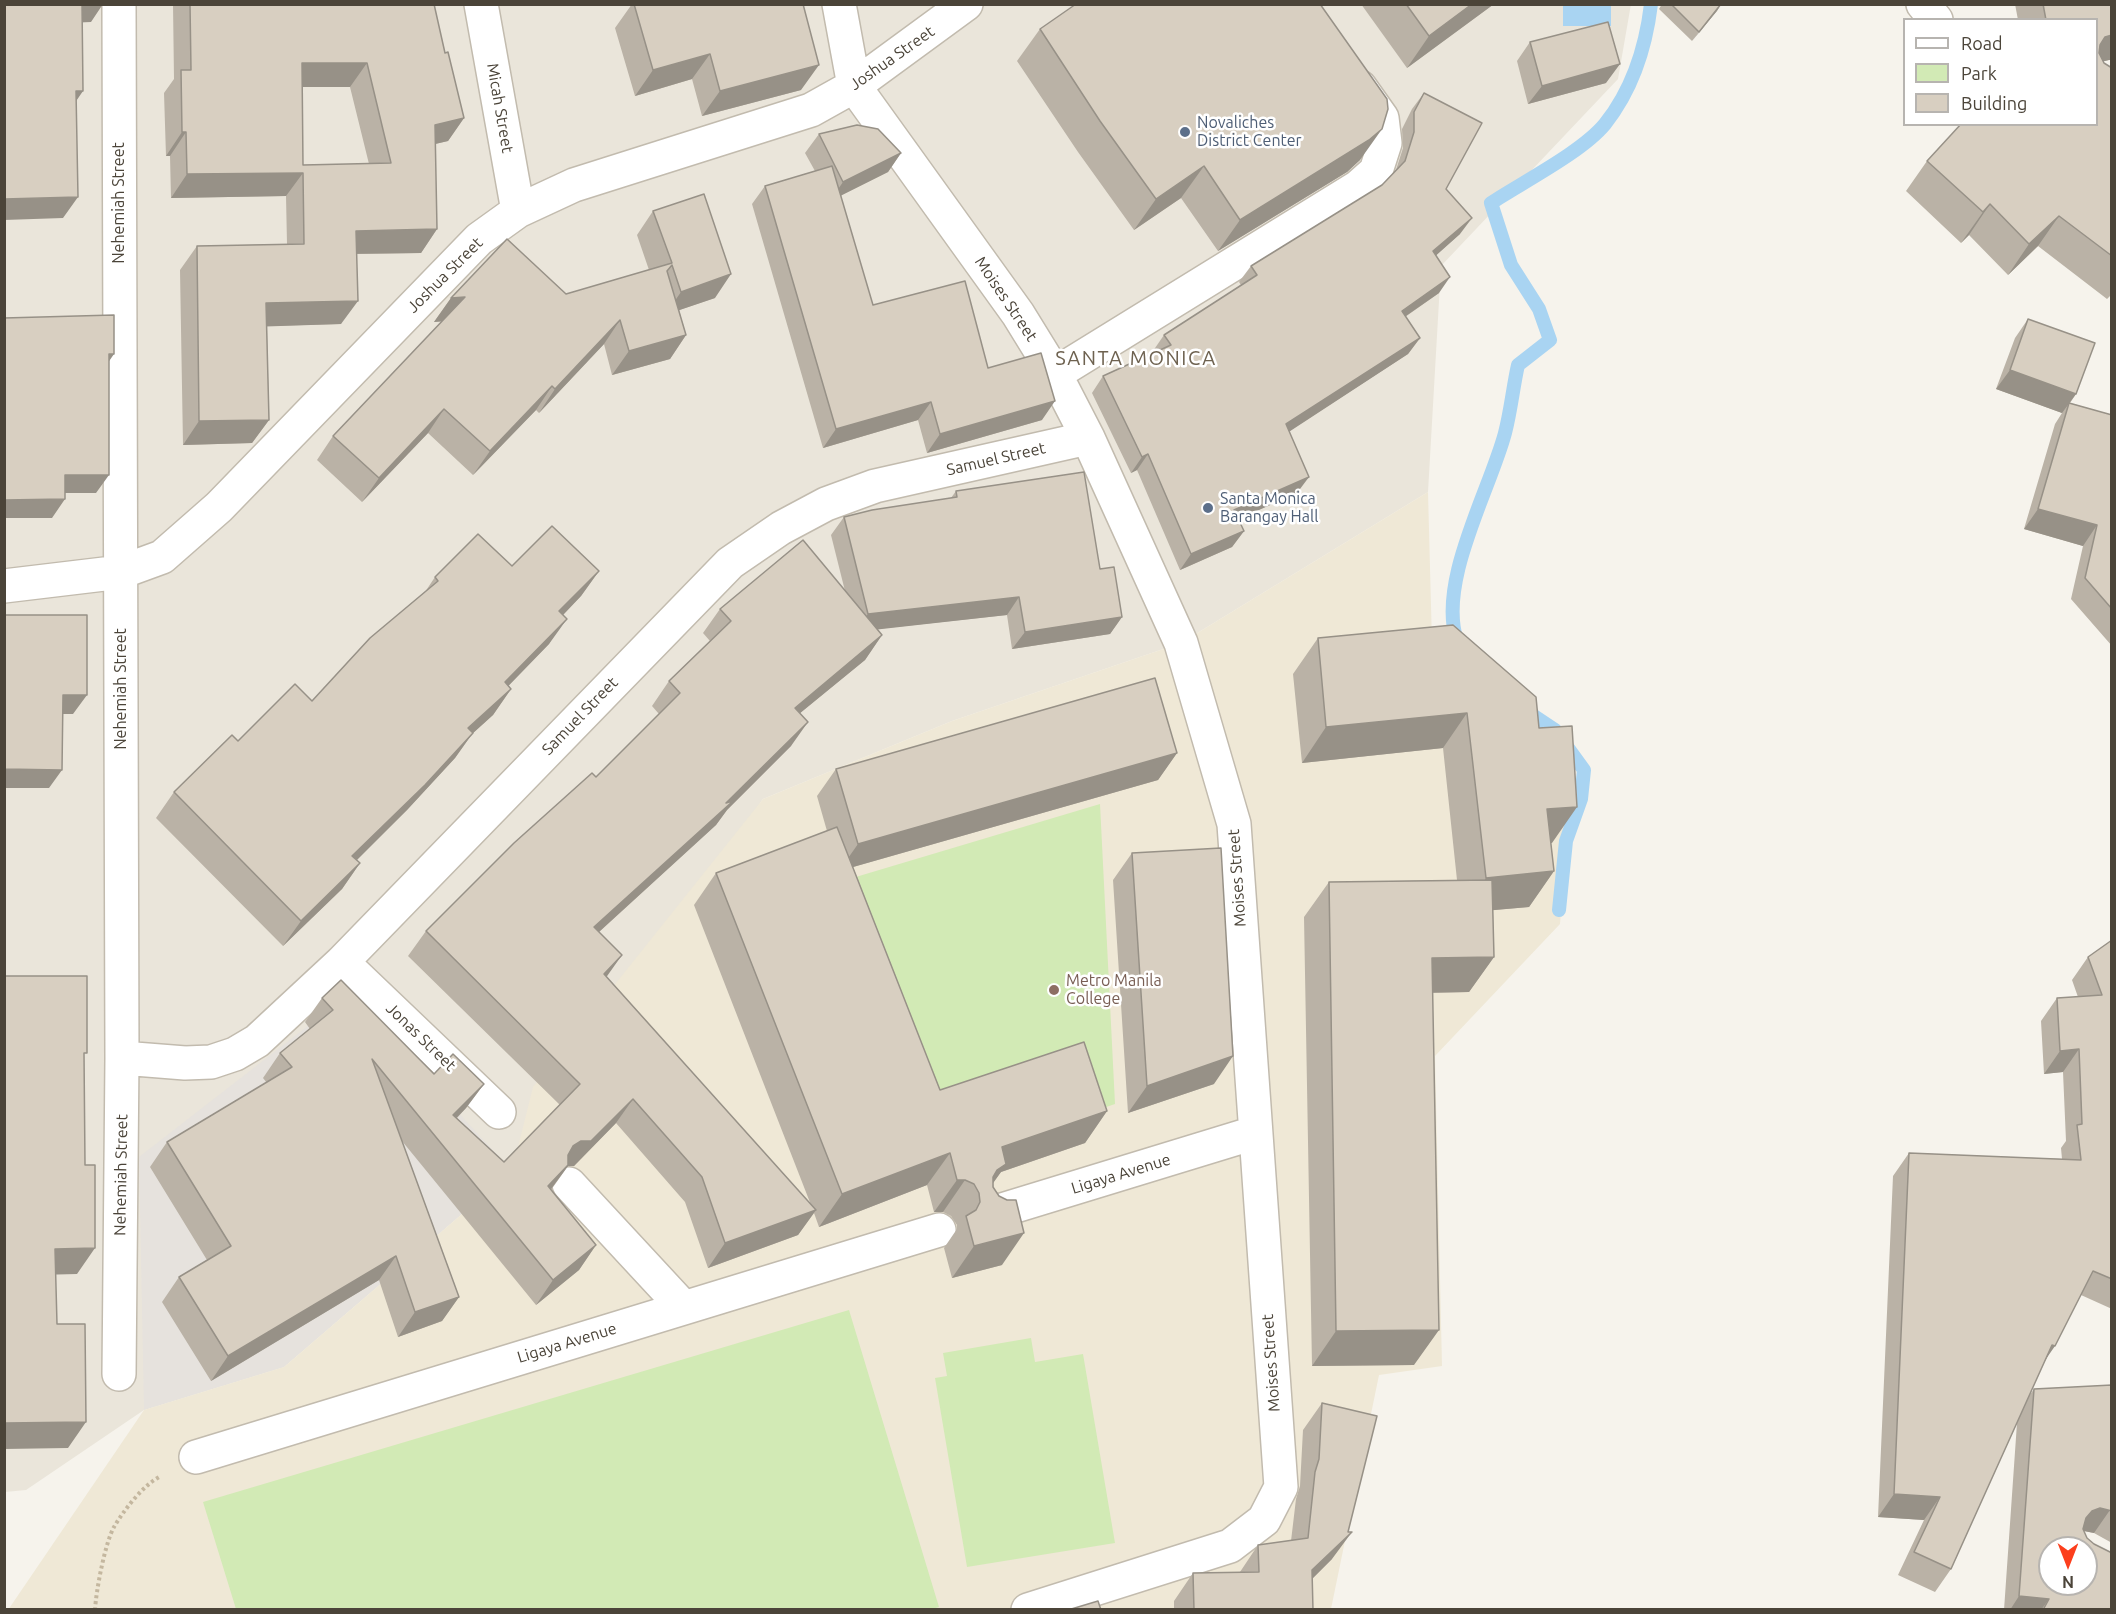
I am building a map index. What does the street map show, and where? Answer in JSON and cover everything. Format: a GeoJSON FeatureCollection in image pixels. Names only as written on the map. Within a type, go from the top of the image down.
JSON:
{"type":"FeatureCollection","features":[{"type":"Feature","properties":{"kind":"street","name":"Nehemiah Street"},"geometry":{"type":"LineString","coordinates":[[118,4],[122,1058],[118,1374]]}},
{"type":"Feature","properties":{"kind":"street","name":"Micah Street"},"geometry":{"type":"LineString","coordinates":[[481,4],[518,211]]}},
{"type":"Feature","properties":{"kind":"street","name":"Moises Street"},"geometry":{"type":"LineString","coordinates":[[839,4],[854,86],[1018,314],[1055,374],[1088,438],[1181,644],[1234,824],[1254,1133],[1281,1487],[1264,1520],[1230,1546],[1028,1610]]}},
{"type":"Feature","properties":{"kind":"street","name":"Joshua Street"},"geometry":{"type":"LineString","coordinates":[[4,586],[121,572],[162,557],[219,507],[478,239],[518,211],[585,182],[811,110],[854,86],[966,4]]}},
{"type":"Feature","properties":{"kind":"street"},"geometry":{"type":"LineString","coordinates":[[1923,4],[1934,18]]}},
{"type":"Feature","properties":{"kind":"street"},"geometry":{"type":"LineString","coordinates":[[1055,374],[1358,187],[1376,171],[1384,143],[1382,118],[1342,62]]}},
{"type":"Feature","properties":{"kind":"street","name":"Samuel Street"},"geometry":{"type":"LineString","coordinates":[[122,1058],[185,1063],[211,1062],[234,1054],[257,1041],[342,962],[730,562],[781,528],[826,504],[875,486],[1088,438]]}},
{"type":"Feature","properties":{"kind":"street","name":"Jonas Street"},"geometry":{"type":"LineString","coordinates":[[342,962],[499,1112]]}},
{"type":"Feature","properties":{"kind":"street","name":"Ligaya Avenue"},"geometry":{"type":"LineString","coordinates":[[989,1214],[1254,1133]]}},
{"type":"Feature","properties":{"kind":"street"},"geometry":{"type":"LineString","coordinates":[[569,1184],[683,1307]]}},
{"type":"Feature","properties":{"kind":"street","name":"Ligaya Avenue"},"geometry":{"type":"LineString","coordinates":[[196,1457],[939,1230]]}},
{"type":"Feature","properties":{"kind":"path"},"geometry":{"type":"LineString","coordinates":[[95,1610],[96,1593],[113,1529],[151,1481],[196,1457]]}},
{"type":"Feature","properties":{"kind":"shaded area"},"geometry":{"type":"Polygon","coordinates":[[[1631,4],[1618,79],[1441,266],[1428,492],[1181,643],[952,721],[763,799],[512,1171],[284,1367],[144,1410],[26,1490],[5,1492],[4,5],[1631,4]]]}},
{"type":"Feature","properties":{"kind":"shaded area","name":"Metro Manila College"},"geometry":{"type":"Polygon","coordinates":[[[1428,492],[1432,643],[1572,766],[1560,924],[1435,1056],[1442,1366],[1379,1375],[1331,1609],[8,1610],[144,1410],[284,1367],[512,1171],[533,1087],[763,799],[952,721],[1181,643],[1428,492]]]}},
{"type":"Feature","properties":{"kind":"shaded area"},"geometry":{"type":"Polygon","coordinates":[[[349,994],[512,1171],[284,1367],[144,1410],[139,1157],[349,994]]]}},
{"type":"Feature","properties":{"kind":"green space"},"geometry":{"type":"Polygon","coordinates":[[[1100,804],[1115,1104],[944,1162],[839,882],[1100,804]]]}},
{"type":"Feature","properties":{"kind":"green space"},"geometry":{"type":"Polygon","coordinates":[[[849,1310],[939,1607],[929,1610],[236,1609],[203,1502],[849,1310]]]}},
{"type":"Feature","properties":{"kind":"green space"},"geometry":{"type":"Polygon","coordinates":[[[1031,1338],[1035,1362],[1083,1354],[1115,1543],[967,1567],[935,1378],[947,1376],[943,1353],[1031,1338]]]}},
{"type":"Feature","properties":{"kind":"water"},"geometry":{"type":"Polygon","coordinates":[[[1563,5],[1611,5],[1611,26],[1563,26],[1563,5]]]}},
{"type":"Feature","properties":{"kind":"building"},"geometry":{"type":"Polygon","coordinates":[[[4,4],[82,4],[83,91],[76,91],[78,197],[4,199],[4,4]]]}},
{"type":"Feature","properties":{"kind":"building"},"geometry":{"type":"Polygon","coordinates":[[[190,4],[434,4],[445,53],[448,52],[464,118],[435,125],[437,229],[356,231],[358,301],[266,303],[269,420],[199,421],[197,246],[304,244],[303,173],[187,174],[186,132],[182,132],[181,70],[191,70],[190,4]],[[302,63],[303,165],[391,163],[367,63],[302,63]]]}},
{"type":"Feature","properties":{"kind":"building"},"geometry":{"type":"Polygon","coordinates":[[[634,4],[803,4],[819,65],[720,91],[710,54],[653,70],[634,4]]]}},
{"type":"Feature","properties":{"kind":"building","name":"Novaliches District Center"},"geometry":{"type":"Polygon","coordinates":[[[1076,4],[1320,4],[1387,99],[1388,109],[1382,129],[1369,140],[1240,220],[1204,166],[1156,199],[1100,121],[1040,29],[1076,4]]]}},
{"type":"Feature","properties":{"kind":"building"},"geometry":{"type":"Polygon","coordinates":[[[1406,4],[1472,4],[1429,36],[1406,4]]]}},
{"type":"Feature","properties":{"kind":"building"},"geometry":{"type":"Polygon","coordinates":[[[1671,4],[1721,4],[1699,32],[1671,4]]]}},
{"type":"Feature","properties":{"kind":"building"},"geometry":{"type":"Polygon","coordinates":[[[2043,4],[2112,4],[2112,35],[2105,37],[2100,45],[2099,53],[2104,63],[2112,68],[2112,256],[2059,216],[2029,244],[1990,204],[1983,212],[1927,161],[1959,126],[2098,126],[2098,18],[2046,18],[2043,4]]]}},
{"type":"Feature","properties":{"kind":"building"},"geometry":{"type":"Polygon","coordinates":[[[1608,22],[1620,64],[1542,86],[1530,42],[1608,22]]]}},
{"type":"Feature","properties":{"kind":"building"},"geometry":{"type":"Polygon","coordinates":[[[1424,93],[1482,123],[1446,189],[1472,218],[1433,251],[1450,277],[1402,311],[1420,338],[1286,424],[1309,477],[1234,510],[1244,531],[1191,554],[1148,454],[1142,457],[1103,376],[1171,345],[1164,335],[1257,275],[1251,266],[1382,185],[1405,161],[1414,132],[1414,112],[1424,93]]]}},
{"type":"Feature","properties":{"kind":"building"},"geometry":{"type":"Polygon","coordinates":[[[857,125],[878,129],[901,153],[843,182],[819,134],[857,125]]]}},
{"type":"Feature","properties":{"kind":"building"},"geometry":{"type":"Polygon","coordinates":[[[832,166],[873,305],[965,281],[988,368],[1041,353],[1055,401],[940,434],[931,402],[836,429],[765,186],[832,166]]]}},
{"type":"Feature","properties":{"kind":"building"},"geometry":{"type":"Polygon","coordinates":[[[704,194],[731,274],[681,292],[672,265],[667,271],[686,335],[629,351],[620,320],[555,389],[552,386],[490,451],[444,409],[379,478],[333,436],[465,297],[451,298],[507,239],[566,294],[672,263],[653,211],[704,194]]]}},
{"type":"Feature","properties":{"kind":"building"},"geometry":{"type":"Polygon","coordinates":[[[114,315],[114,354],[109,354],[109,475],[65,475],[65,499],[4,500],[4,318],[114,315]]]}},
{"type":"Feature","properties":{"kind":"building"},"geometry":{"type":"Polygon","coordinates":[[[2028,319],[2095,343],[2076,394],[2010,370],[2028,319]]]}},
{"type":"Feature","properties":{"kind":"building"},"geometry":{"type":"Polygon","coordinates":[[[2069,403],[2112,415],[2112,609],[2085,578],[2097,525],[2038,509],[2069,403]]]}},
{"type":"Feature","properties":{"kind":"building"},"geometry":{"type":"Polygon","coordinates":[[[1084,472],[1100,569],[1114,567],[1122,617],[1025,632],[1019,597],[868,614],[844,517],[872,510],[957,497],[956,491],[1084,472]]]}},
{"type":"Feature","properties":{"kind":"building"},"geometry":{"type":"Polygon","coordinates":[[[552,526],[599,571],[559,611],[567,619],[505,682],[511,689],[468,728],[473,733],[425,785],[352,856],[360,863],[301,921],[174,792],[232,735],[238,741],[295,684],[312,701],[370,638],[438,581],[435,577],[478,534],[512,566],[552,526]]]}},
{"type":"Feature","properties":{"kind":"building"},"geometry":{"type":"Polygon","coordinates":[[[803,540],[882,635],[795,708],[808,722],[726,803],[733,801],[594,927],[622,955],[604,974],[816,1210],[725,1243],[702,1177],[633,1099],[591,1141],[581,1141],[573,1146],[568,1155],[568,1165],[548,1186],[596,1245],[553,1280],[372,1059],[459,1297],[415,1312],[396,1256],[228,1356],[179,1277],[231,1246],[167,1142],[292,1067],[280,1053],[333,1010],[322,998],[341,980],[434,1074],[453,1054],[484,1084],[453,1115],[504,1162],[580,1084],[426,931],[514,843],[592,773],[596,777],[680,693],[669,681],[731,621],[720,609],[803,540]]]}},
{"type":"Feature","properties":{"kind":"building"},"geometry":{"type":"Polygon","coordinates":[[[4,615],[87,615],[87,695],[63,695],[62,770],[4,769],[4,615]]]}},
{"type":"Feature","properties":{"kind":"building"},"geometry":{"type":"Polygon","coordinates":[[[1453,625],[1536,697],[1539,728],[1572,726],[1577,807],[1547,809],[1554,871],[1486,878],[1467,713],[1326,727],[1318,638],[1453,625]]]}},
{"type":"Feature","properties":{"kind":"building"},"geometry":{"type":"Polygon","coordinates":[[[1155,678],[1177,753],[858,844],[836,769],[1155,678]]]}},
{"type":"Feature","properties":{"kind":"building"},"geometry":{"type":"Polygon","coordinates":[[[837,827],[940,1090],[1084,1042],[1107,1111],[1002,1147],[1006,1164],[997,1170],[993,1177],[993,1187],[999,1196],[1007,1200],[1016,1200],[1024,1233],[974,1246],[966,1216],[976,1210],[980,1202],[979,1193],[974,1184],[965,1180],[957,1180],[950,1153],[842,1194],[716,873],[837,827]]]}},
{"type":"Feature","properties":{"kind":"building"},"geometry":{"type":"Polygon","coordinates":[[[1221,848],[1233,1056],[1147,1086],[1132,853],[1221,848]]]}},
{"type":"Feature","properties":{"kind":"building"},"geometry":{"type":"Polygon","coordinates":[[[1492,880],[1494,957],[1432,958],[1439,1330],[1336,1331],[1329,882],[1492,880]]]}},
{"type":"Feature","properties":{"kind":"building"},"geometry":{"type":"Polygon","coordinates":[[[2112,940],[2112,1279],[2093,1271],[2055,1346],[2052,1345],[1951,1569],[1914,1552],[1940,1497],[1894,1494],[1909,1153],[2081,1160],[2077,1125],[2082,1124],[2079,1049],[2060,1051],[2057,998],[2102,995],[2088,957],[2112,940]]]}},
{"type":"Feature","properties":{"kind":"building"},"geometry":{"type":"Polygon","coordinates":[[[4,976],[87,976],[87,1053],[84,1053],[85,1165],[95,1165],[95,1248],[55,1249],[57,1324],[85,1324],[86,1422],[4,1423],[4,976]]]}},
{"type":"Feature","properties":{"kind":"building"},"geometry":{"type":"Polygon","coordinates":[[[2112,1385],[2112,1511],[2100,1508],[2092,1511],[2086,1518],[2083,1529],[2086,1536],[2038,1536],[2038,1596],[2098,1596],[2098,1546],[2112,1553],[2112,1610],[2043,1610],[2049,1599],[2019,1596],[2034,1389],[2112,1385]]]}},
{"type":"Feature","properties":{"kind":"building"},"geometry":{"type":"Polygon","coordinates":[[[1322,1403],[1377,1416],[1348,1532],[1352,1532],[1312,1570],[1313,1610],[1194,1610],[1193,1573],[1259,1572],[1258,1545],[1308,1538],[1315,1472],[1319,1459],[1322,1403]]]}},
{"type":"Feature","properties":{"kind":"building"},"geometry":{"type":"Polygon","coordinates":[[[1098,1601],[1101,1610],[1068,1610],[1098,1601]]]}},
{"type":"Feature","properties":{"kind":"waterway"},"geometry":{"type":"LineString","coordinates":[[1457,641],[1453,617],[1454,592],[1459,564],[1505,433],[1518,365],[1550,340],[1539,309],[1511,265],[1491,203],[1567,156],[1595,135],[1605,124],[1623,97],[1636,67],[1646,36],[1651,4]]}},
{"type":"Feature","properties":{"kind":"waterway"},"geometry":{"type":"LineString","coordinates":[[1525,710],[1555,730],[1584,770],[1581,799],[1566,841],[1559,910]]}},
{"type":"Feature","properties":{"kind":"place","name":"Novaliches District Center"},"geometry":{"type":"Point","coordinates":[1185,132]}},
{"type":"Feature","properties":{"kind":"place","name":"Santa Monica Barangay Hall"},"geometry":{"type":"Point","coordinates":[1208,508]}},
{"type":"Feature","properties":{"kind":"place","name":"Metro Manila College"},"geometry":{"type":"Point","coordinates":[1054,990]}},
{"type":"Feature","properties":{"kind":"district","name":"SANTA MONICA"},"geometry":{"type":"Point","coordinates":[1136,358]}}]}
